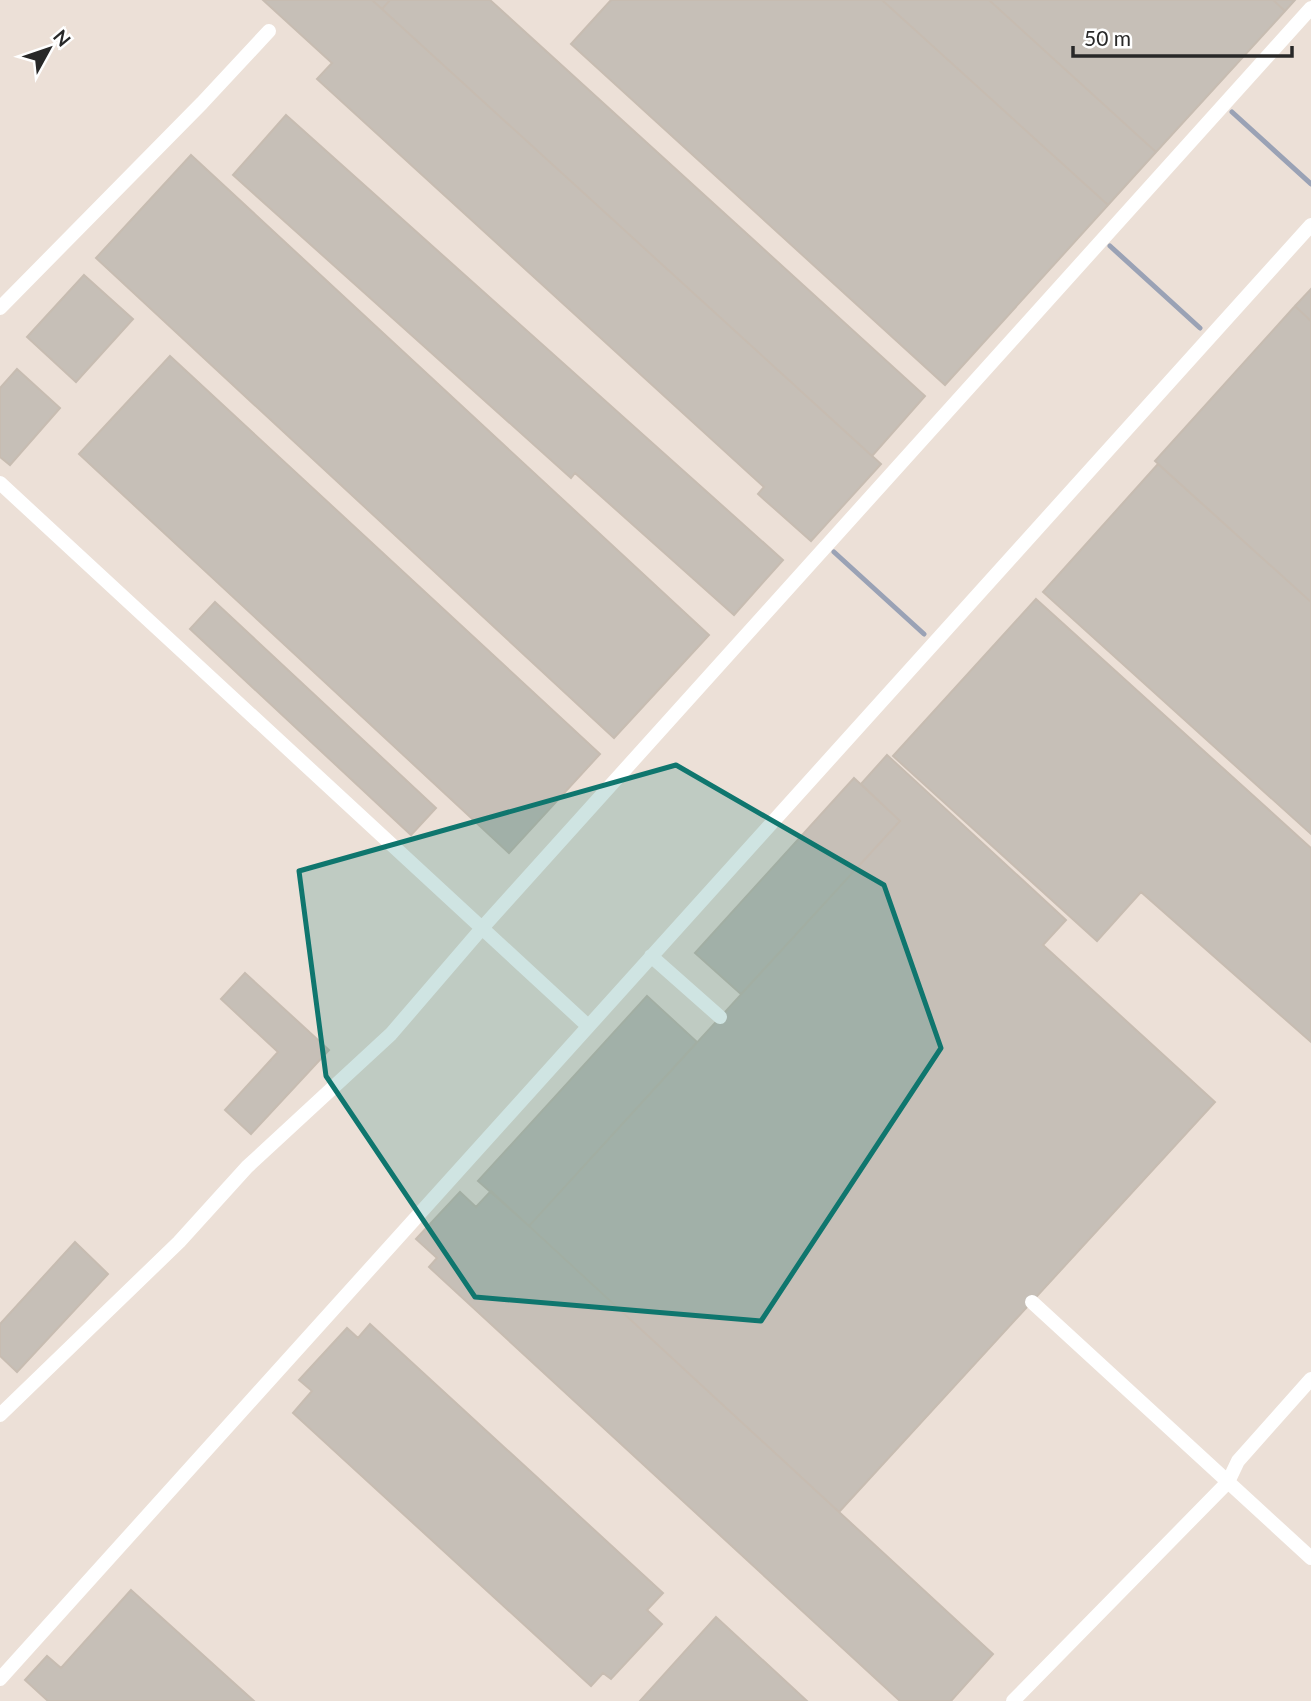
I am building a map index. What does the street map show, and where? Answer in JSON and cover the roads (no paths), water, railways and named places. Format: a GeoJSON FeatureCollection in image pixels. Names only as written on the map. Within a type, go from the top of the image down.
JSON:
{"type":"FeatureCollection","features":[{"type":"Feature","properties":{"kind":"lane"},"geometry":{"type":"LineString","coordinates":[[0,1415],[178,1241],[247,1167],[391,1034],[483,927],[1311,8]]}},
{"type":"Feature","properties":{"kind":"lane"},"geometry":{"type":"LineString","coordinates":[[0,308],[269,31]]}},
{"type":"Feature","properties":{"kind":"lane"},"geometry":{"type":"LineString","coordinates":[[0,1679],[1311,225]]}},
{"type":"Feature","properties":{"kind":"lane"},"geometry":{"type":"LineString","coordinates":[[0,483],[588,1026]]}},
{"type":"Feature","properties":{"kind":"lane"},"geometry":{"type":"LineString","coordinates":[[651,956],[720,1017]]}},
{"type":"Feature","properties":{"kind":"lane"},"geometry":{"type":"LineString","coordinates":[[1032,1302],[1311,1558]]}},
{"type":"Feature","properties":{"kind":"lane"},"geometry":{"type":"LineString","coordinates":[[1013,1701],[1228,1482],[1238,1461],[1311,1379]]}},
{"type":"Feature","properties":{"kind":"railway"},"geometry":{"type":"LineString","coordinates":[[1232,112],[1311,184]]}},
{"type":"Feature","properties":{"kind":"railway"},"geometry":{"type":"LineString","coordinates":[[1110,246],[1200,328]]}},
{"type":"Feature","properties":{"kind":"railway"},"geometry":{"type":"LineString","coordinates":[[834,552],[924,634]]}}]}
